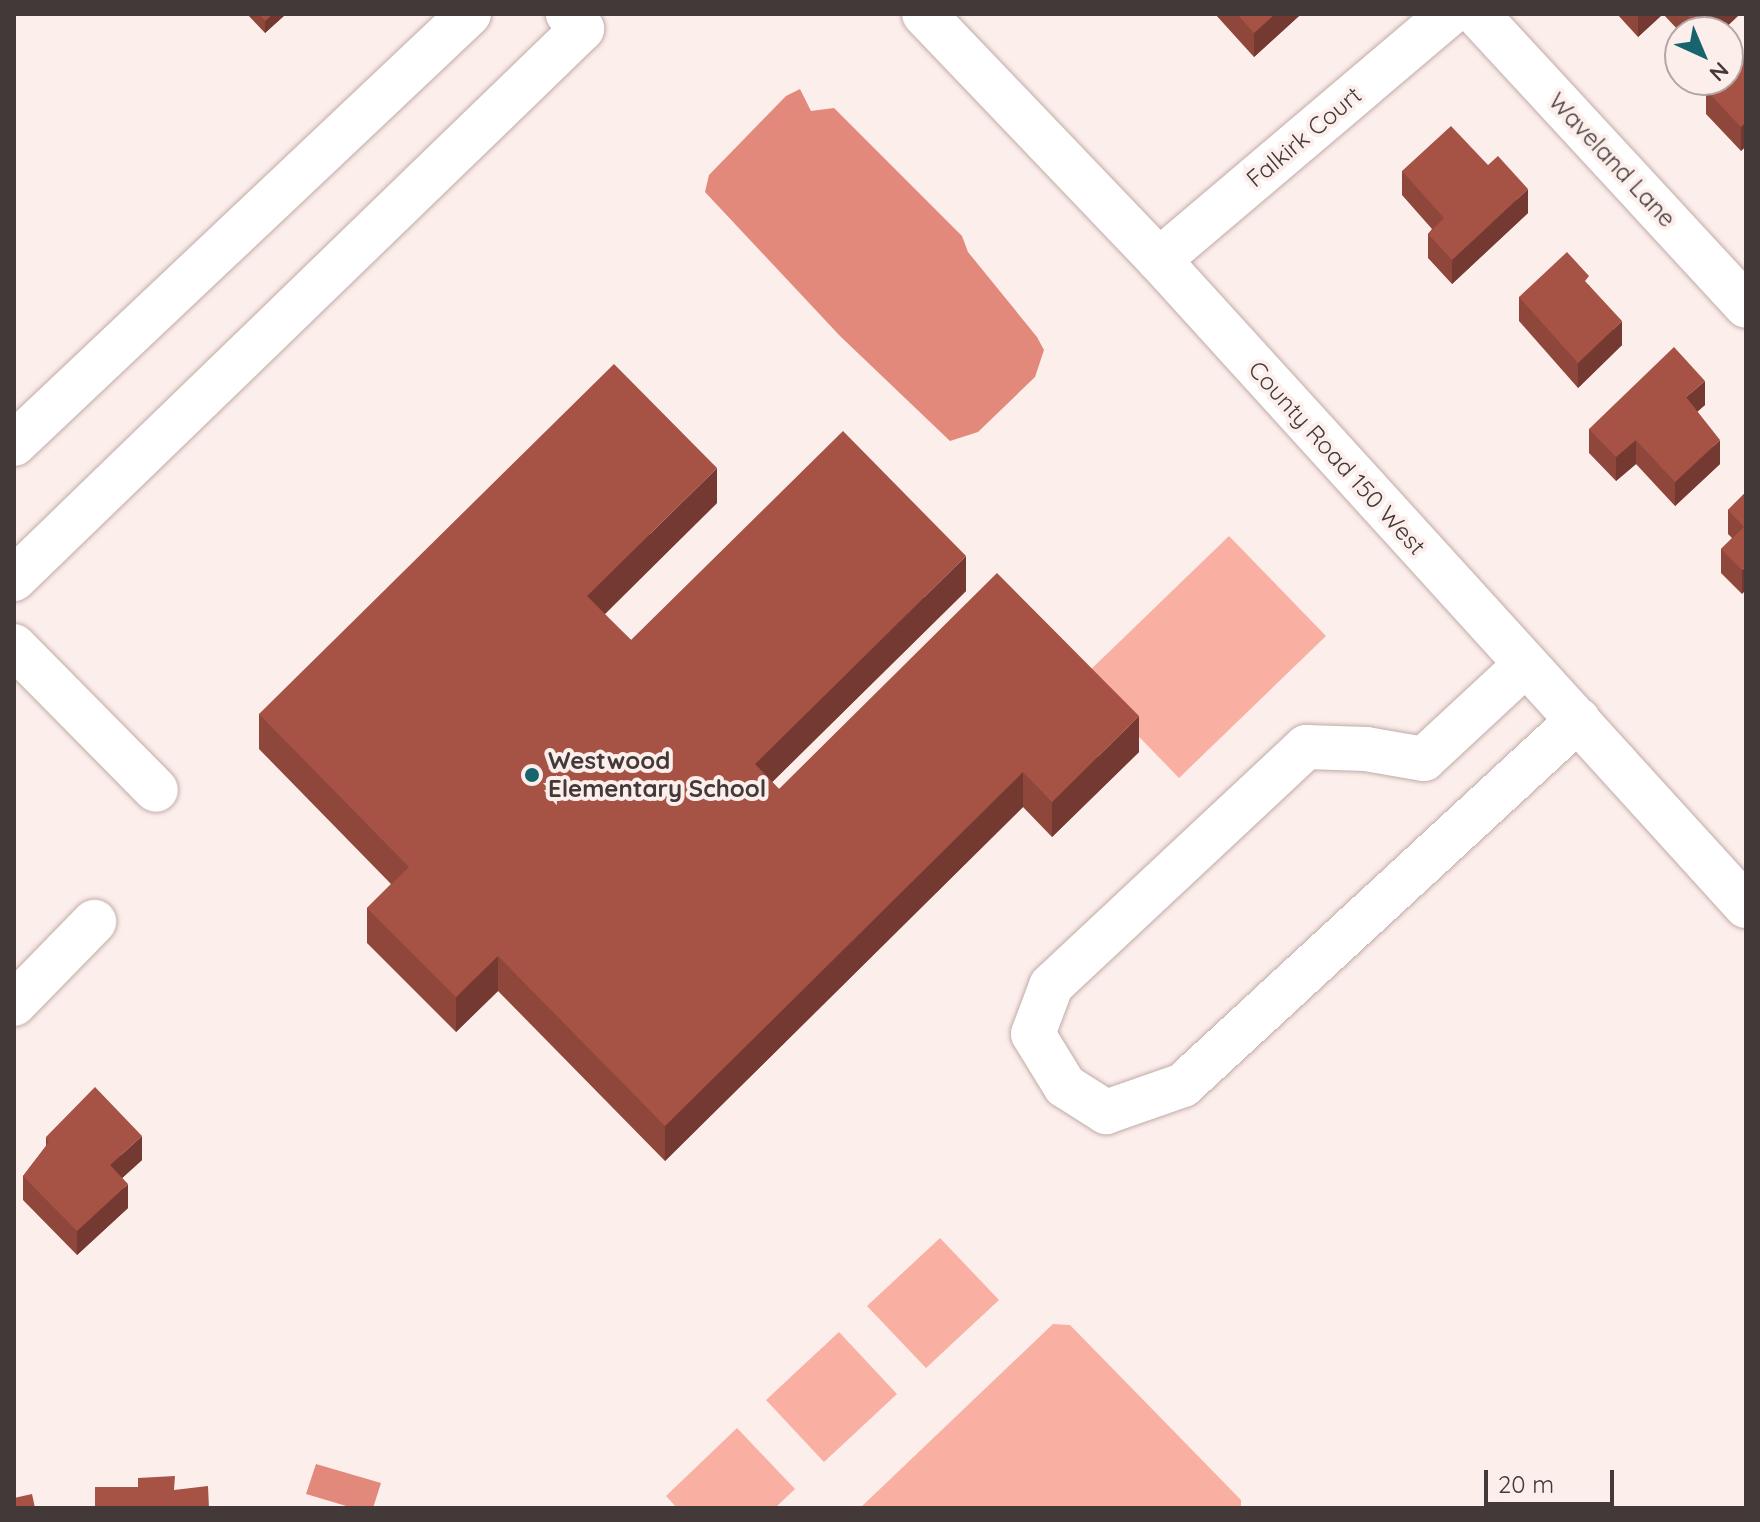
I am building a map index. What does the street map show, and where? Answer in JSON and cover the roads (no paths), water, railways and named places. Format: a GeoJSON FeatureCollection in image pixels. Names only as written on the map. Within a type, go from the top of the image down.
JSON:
{"type":"FeatureCollection","features":[{"type":"Feature","properties":{"kind":"street"},"geometry":{"type":"LineString","coordinates":[[14,444],[469,14]]}},
{"type":"Feature","properties":{"kind":"street"},"geometry":{"type":"LineString","coordinates":[[14,579],[582,29],[568,14]]}},
{"type":"Feature","properties":{"kind":"street","name":"County Road 150 West"},"geometry":{"type":"LineString","coordinates":[[924,14],[1159,260],[1746,906]]}},
{"type":"Feature","properties":{"kind":"street","name":"Falkirk Court"},"geometry":{"type":"LineString","coordinates":[[1159,260],[1449,14]]}},
{"type":"Feature","properties":{"kind":"street","name":"Waveland Lane"},"geometry":{"type":"LineString","coordinates":[[1477,14],[1746,306]]}},
{"type":"Feature","properties":{"kind":"street"},"geometry":{"type":"LineString","coordinates":[[14,646],[156,790]]}},
{"type":"Feature","properties":{"kind":"street"},"geometry":{"type":"LineString","coordinates":[[1525,665],[1424,759],[1366,749],[1306,747],[1051,986],[1033,1034],[1065,1086],[1106,1112],[1183,1085],[1578,720]]}},
{"type":"Feature","properties":{"kind":"street"},"geometry":{"type":"LineString","coordinates":[[14,1004],[94,922]]}},
{"type":"Feature","properties":{"kind":"place","name":"Westwood Elementary School"},"geometry":{"type":"Point","coordinates":[532,775]}}]}
